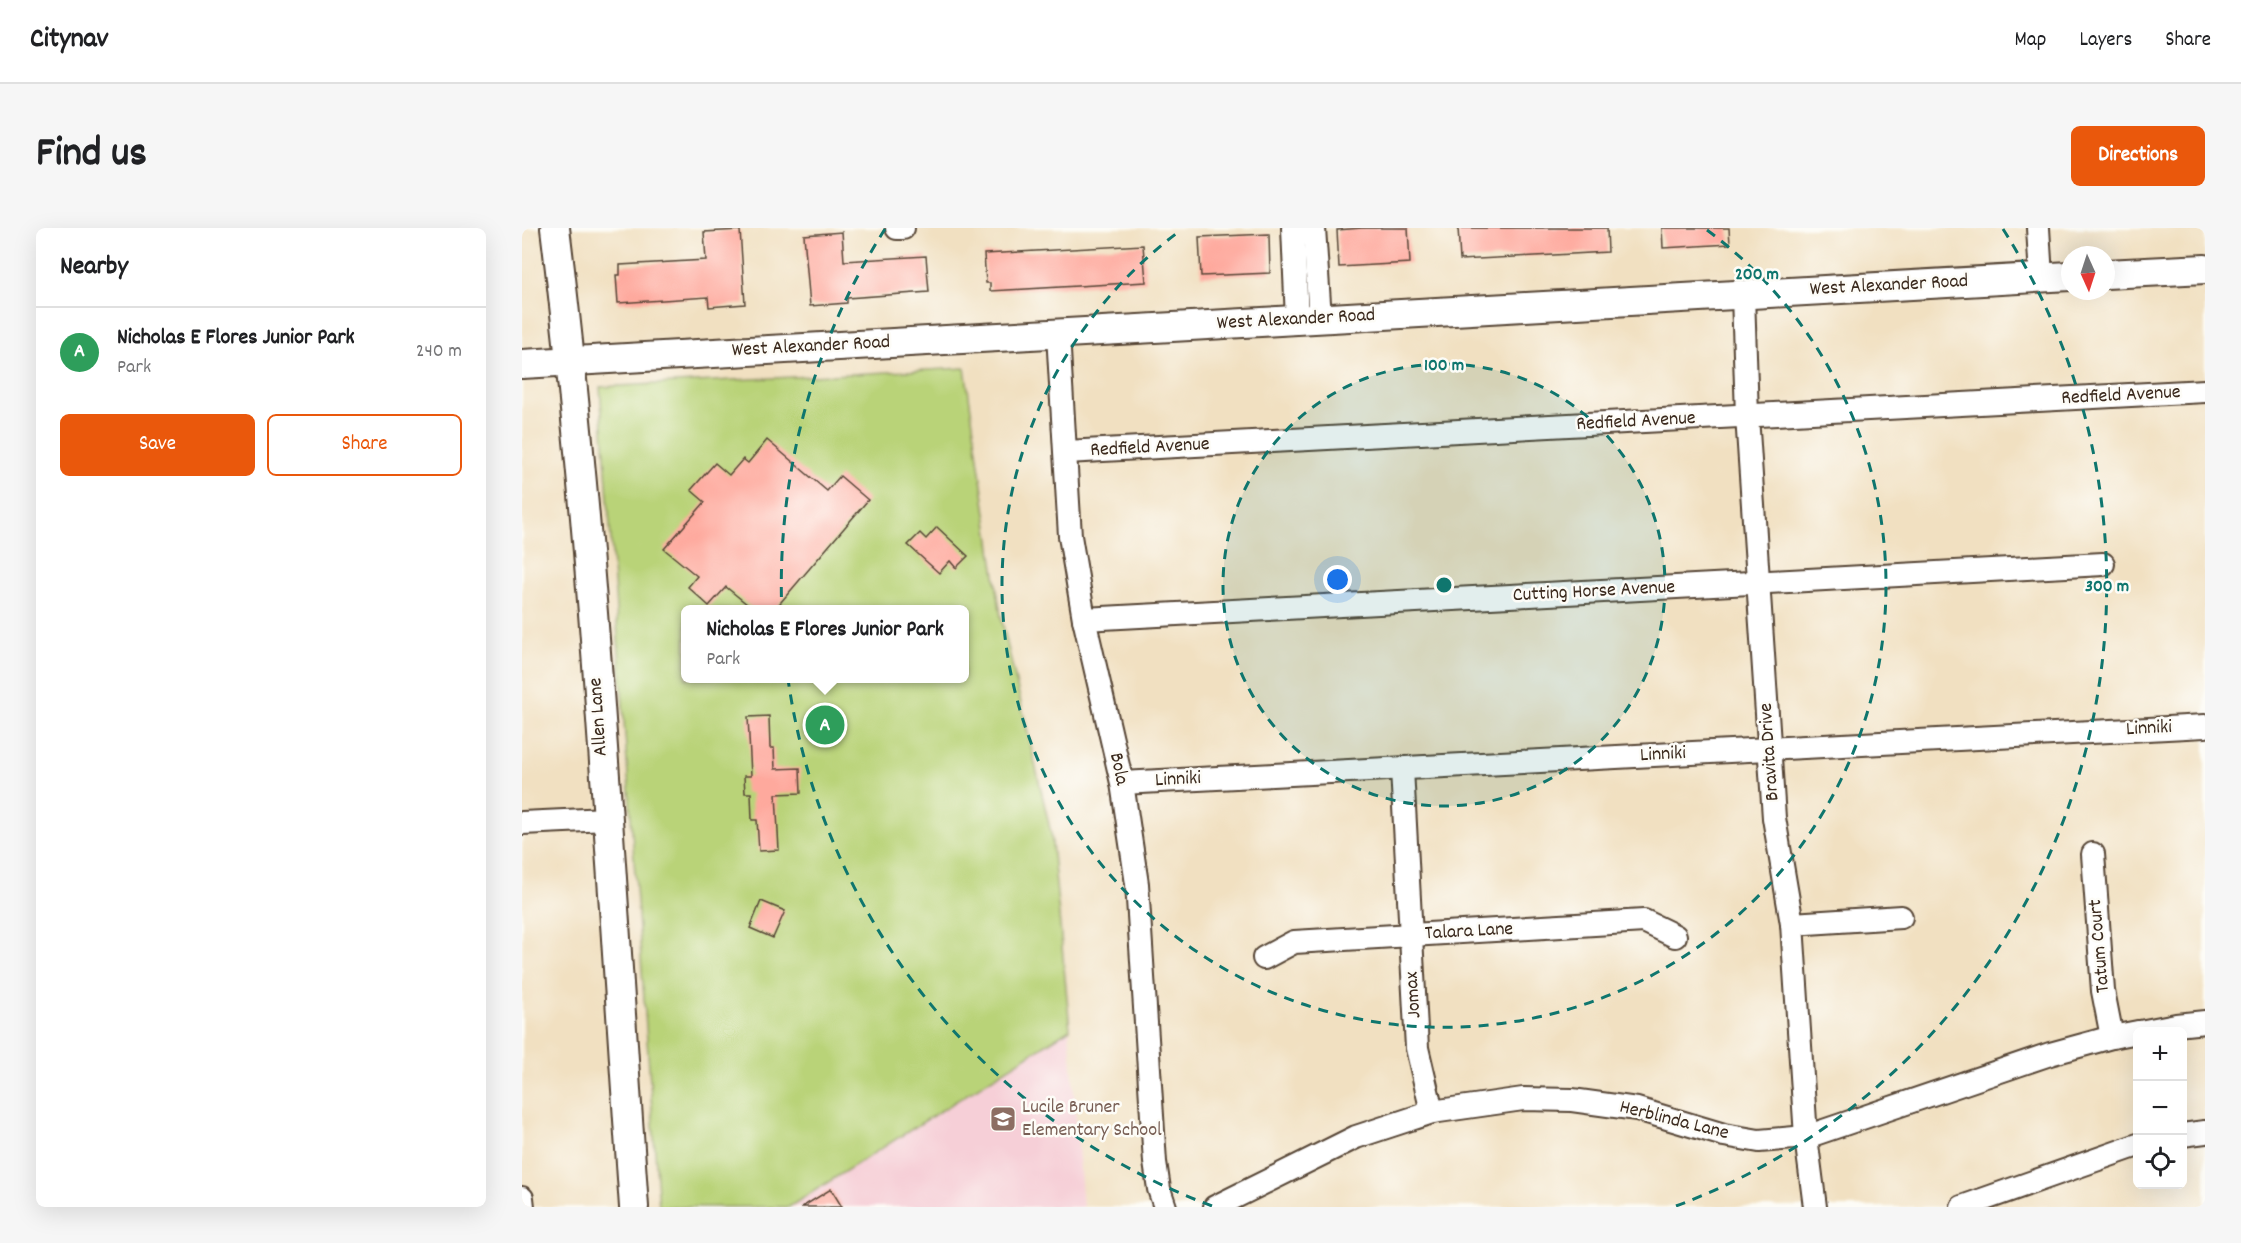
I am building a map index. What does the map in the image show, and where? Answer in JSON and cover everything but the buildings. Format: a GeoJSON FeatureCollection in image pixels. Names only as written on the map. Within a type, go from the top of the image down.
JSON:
{"type":"FeatureCollection","features":[{"type":"Feature","properties":{"kind":"main road","name":"Allen Lane"},"geometry":{"type":"LineString","coordinates":[[555,228],[572,362],[634,1207]]}},
{"type":"Feature","properties":{"kind":"main road"},"geometry":{"type":"LineString","coordinates":[[2115,273],[2205,268]]}},
{"type":"Feature","properties":{"kind":"main road","name":"West Alexander Road"},"geometry":{"type":"LineString","coordinates":[[522,364],[2061,277]]}},
{"type":"Feature","properties":{"kind":"street"},"geometry":{"type":"LineString","coordinates":[[897,228],[903,228]]}},
{"type":"Feature","properties":{"kind":"street"},"geometry":{"type":"LineString","coordinates":[[1293,228],[1308,319]]}},
{"type":"Feature","properties":{"kind":"street"},"geometry":{"type":"LineString","coordinates":[[1308,319],[1314,228]]}},
{"type":"Feature","properties":{"kind":"street"},"geometry":{"type":"LineString","coordinates":[[2038,228],[2041,278]]}},
{"type":"Feature","properties":{"kind":"street","name":"Bravita Drive"},"geometry":{"type":"LineString","coordinates":[[1743,295],[1747,416],[1774,818],[1792,924],[1806,1137],[1815,1207]]}},
{"type":"Feature","properties":{"kind":"street","name":"Bola"},"geometry":{"type":"LineString","coordinates":[[1059,334],[1070,536],[1084,619],[1122,783],[1137,884],[1155,1162],[1165,1207]]}},
{"type":"Feature","properties":{"kind":"street","name":"Redfield Avenue"},"geometry":{"type":"LineString","coordinates":[[1066,452],[2205,391]]}},
{"type":"Feature","properties":{"kind":"street","name":"Cutting Horse Avenue"},"geometry":{"type":"LineString","coordinates":[[1084,619],[2103,564]]}},
{"type":"Feature","properties":{"kind":"street","name":"Linniki"},"geometry":{"type":"LineString","coordinates":[[1122,783],[2205,726]]}},
{"type":"Feature","properties":{"kind":"street","name":"Jomax"},"geometry":{"type":"LineString","coordinates":[[1402,769],[1418,1048],[1432,1112]]}},
{"type":"Feature","properties":{"kind":"street"},"geometry":{"type":"LineString","coordinates":[[522,823],[607,819]]}},
{"type":"Feature","properties":{"kind":"street","name":"Tatum Court"},"geometry":{"type":"LineString","coordinates":[[2093,854],[2103,991],[2112,1037]]}},
{"type":"Feature","properties":{"kind":"street"},"geometry":{"type":"LineString","coordinates":[[1792,924],[1901,917]]}},
{"type":"Feature","properties":{"kind":"street","name":"Talara Lane"},"geometry":{"type":"LineString","coordinates":[[1264,958],[1294,942],[1644,921],[1675,936]]}},
{"type":"Feature","properties":{"kind":"street","name":"Herblinda Lane"},"geometry":{"type":"LineString","coordinates":[[2162,1027],[2205,1022]]}},
{"type":"Feature","properties":{"kind":"street","name":"Herblinda Lane"},"geometry":{"type":"LineString","coordinates":[[1215,1207],[1356,1137],[1432,1112],[1523,1099],[1572,1100],[1637,1109],[1724,1135],[1759,1141],[1806,1137],[2050,1054],[2133,1033]]}},
{"type":"Feature","properties":{"kind":"street"},"geometry":{"type":"LineString","coordinates":[[2187,1134],[2205,1132]]}},
{"type":"Feature","properties":{"kind":"street"},"geometry":{"type":"LineString","coordinates":[[1962,1207],[2133,1147]]}},
{"type":"Feature","properties":{"kind":"street"},"geometry":{"type":"LineString","coordinates":[[522,1198],[523,1207]]}},
{"type":"Feature","properties":{"kind":"shaded area","name":"Lucile Bruner Elementary School"},"geometry":{"type":"Polygon","coordinates":[[[1069,1030],[1083,1207],[791,1207],[1069,1030]]]}},
{"type":"Feature","properties":{"kind":"green space"},"geometry":{"type":"Polygon","coordinates":[[[965,368],[1001,617],[1051,833],[1070,1029],[789,1207],[659,1207],[600,387],[965,368]]]}},
{"type":"Feature","properties":{"kind":"place","name":"Nicholas E Flores Junior Park"},"geometry":{"type":"Point","coordinates":[825,725]}},
{"type":"Feature","properties":{"kind":"place","name":"Lucile Bruner Elementary School"},"geometry":{"type":"Point","coordinates":[1003,1119]}}]}
